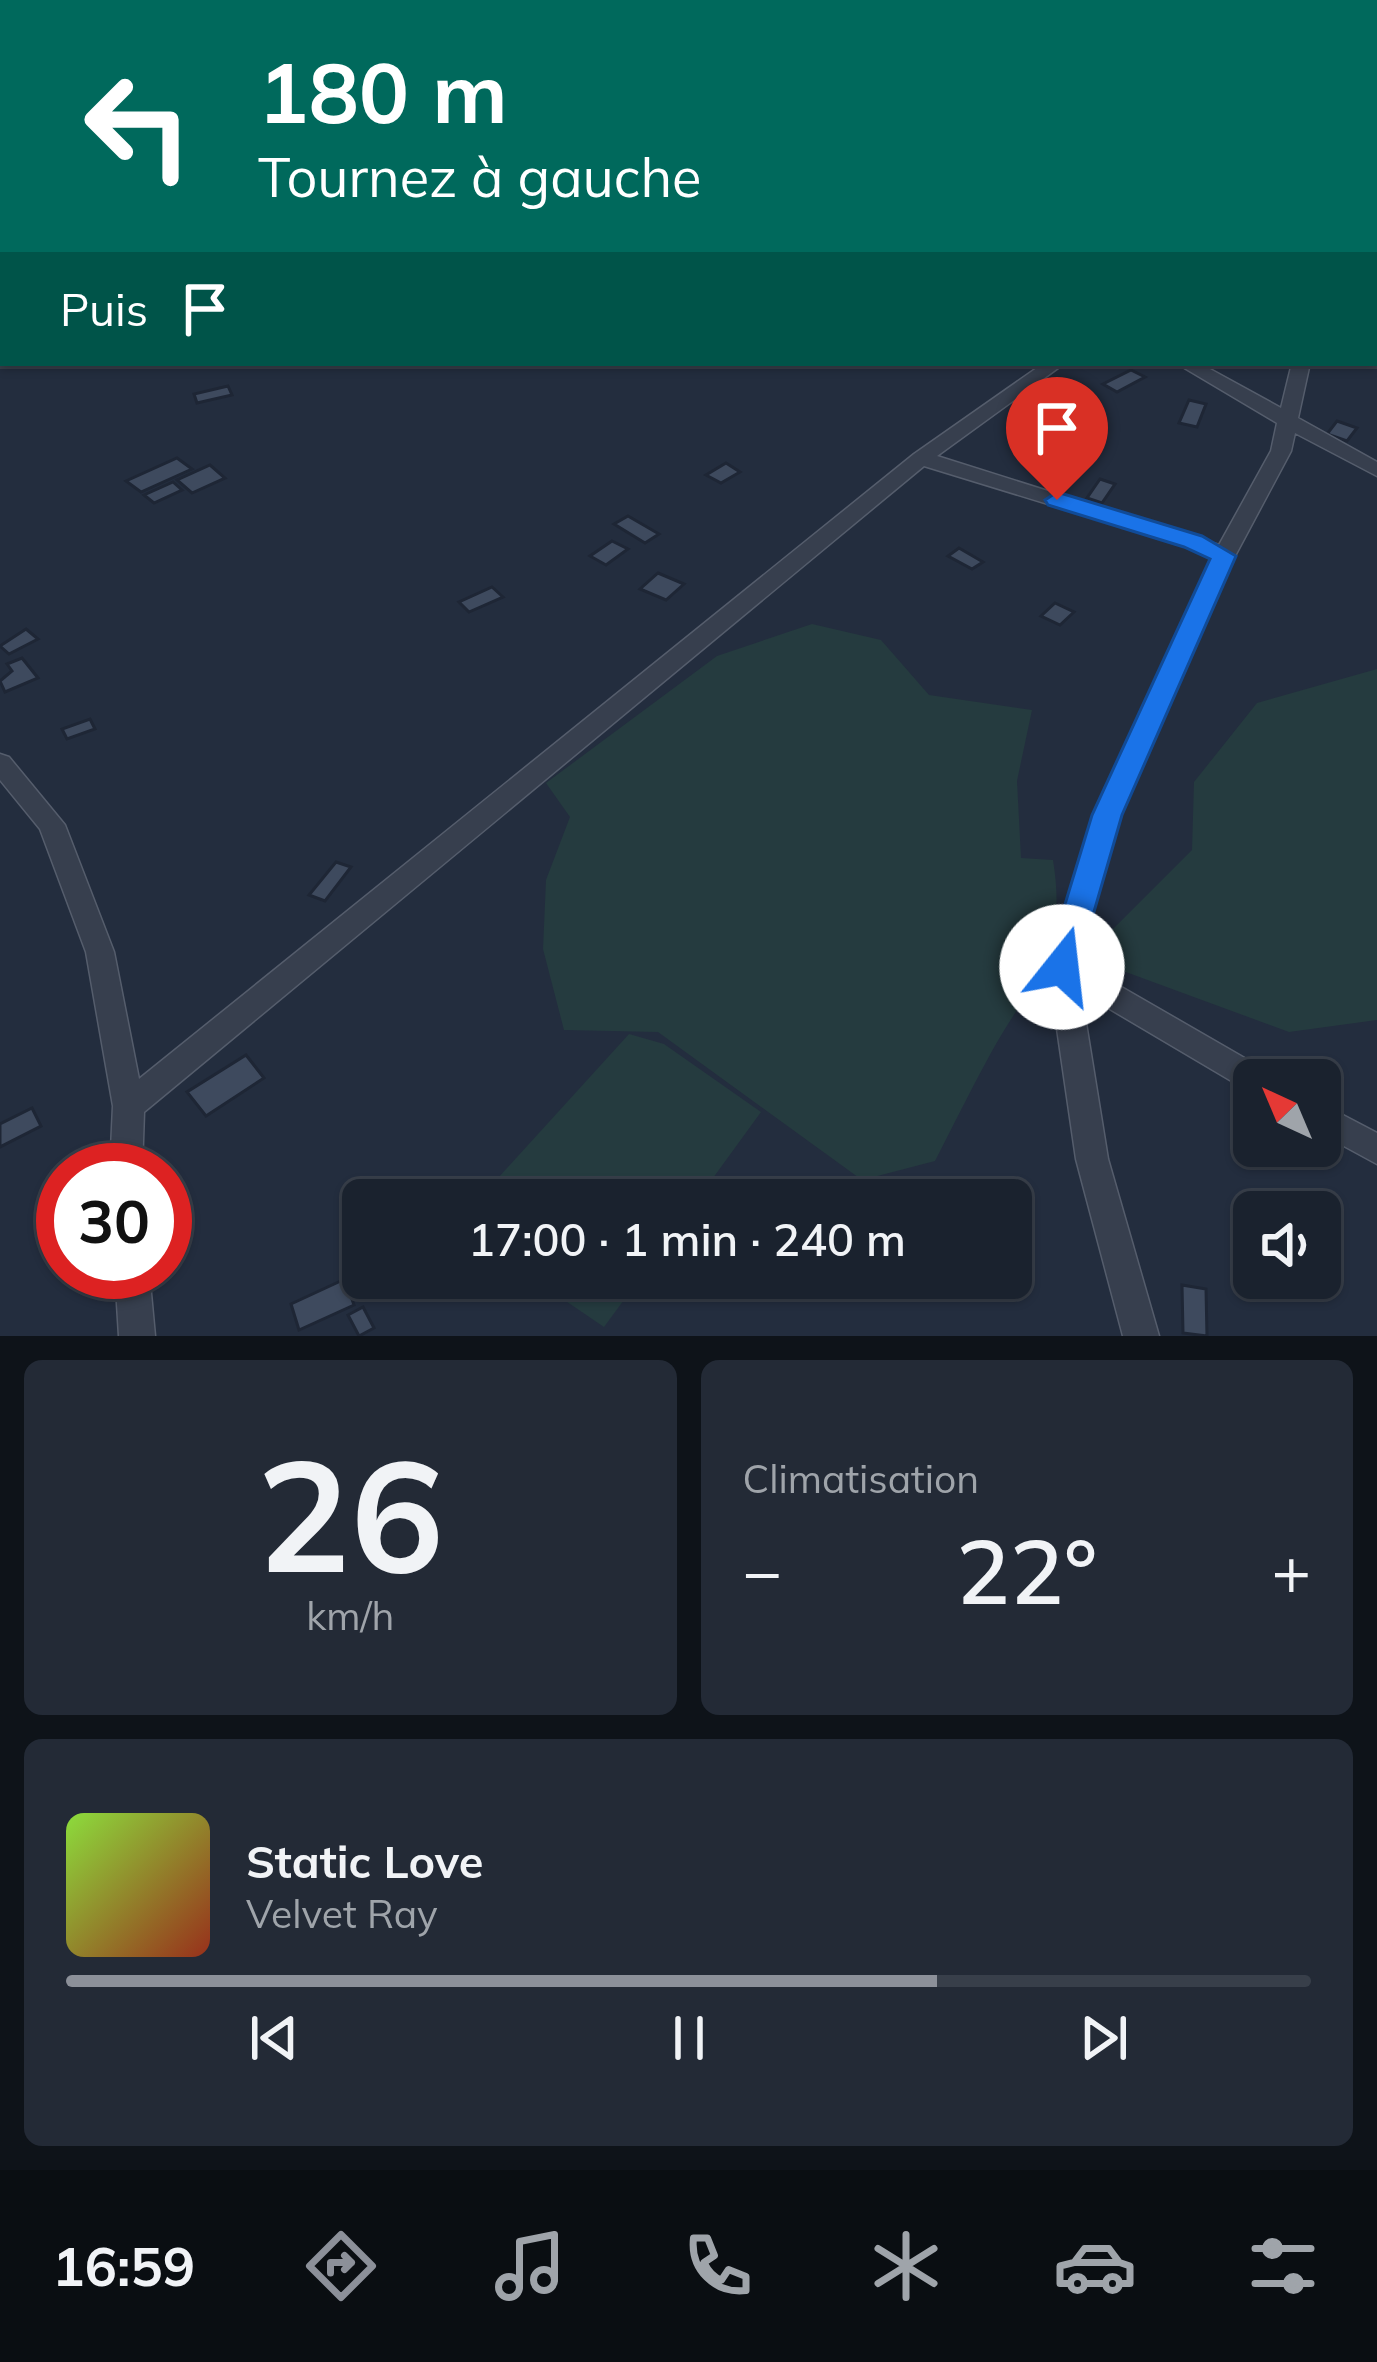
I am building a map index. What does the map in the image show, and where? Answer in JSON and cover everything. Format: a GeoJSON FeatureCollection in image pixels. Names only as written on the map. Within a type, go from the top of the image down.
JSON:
{"type":"FeatureCollection","features":[{"type":"Feature","properties":{"kind":"street"},"geometry":{"type":"LineString","coordinates":[[129,1106],[921,458],[1052,366]]}},
{"type":"Feature","properties":{"kind":"street"},"geometry":{"type":"LineString","coordinates":[[1191,366],[1377,470]]}},
{"type":"Feature","properties":{"kind":"street"},"geometry":{"type":"LineString","coordinates":[[1141,1336],[1092,1160],[1062,967],[1107,815],[1224,556],[1281,452],[1300,366]]}},
{"type":"Feature","properties":{"kind":"street"},"geometry":{"type":"LineString","coordinates":[[921,458],[1193,541],[1224,556]]}},
{"type":"Feature","properties":{"kind":"street"},"geometry":{"type":"LineString","coordinates":[[0,764],[52,825],[100,952],[129,1106],[128,1143]]}},
{"type":"Feature","properties":{"kind":"street"},"geometry":{"type":"LineString","coordinates":[[1062,967],[1233,1067]]}},
{"type":"Feature","properties":{"kind":"street"},"geometry":{"type":"LineString","coordinates":[[1341,1129],[1377,1150]]}},
{"type":"Feature","properties":{"kind":"street"},"geometry":{"type":"LineString","coordinates":[[134,1299],[137,1336]]}},
{"type":"Feature","properties":{"kind":"green space"},"geometry":{"type":"Polygon","coordinates":[[[812,624],[881,640],[929,695],[1032,710],[1017,781],[1021,858],[1053,860],[1056,918],[1044,962],[935,1161],[861,1179],[658,1032],[564,1030],[543,949],[546,880],[570,817],[546,783],[717,656],[812,624]]]}},
{"type":"Feature","properties":{"kind":"green space"},"geometry":{"type":"Polygon","coordinates":[[[1377,669],[1377,1020],[1289,1032],[1085,957],[1192,850],[1194,782],[1257,703],[1377,669]]]}},
{"type":"Feature","properties":{"kind":"green space"},"geometry":{"type":"Polygon","coordinates":[[[629,1034],[664,1044],[761,1112],[712,1179],[497,1179],[629,1034]]]}},
{"type":"Feature","properties":{"kind":"green space"},"geometry":{"type":"Polygon","coordinates":[[[563,1299],[625,1299],[604,1327],[563,1299]]]}},
{"type":"Feature","properties":{"kind":"building"},"geometry":{"type":"Polygon","coordinates":[[[1131,370],[1145,377],[1117,392],[1103,384],[1131,370]]]}},
{"type":"Feature","properties":{"kind":"building"},"geometry":{"type":"Polygon","coordinates":[[[228,386],[232,395],[197,403],[194,394],[228,386]]]}},
{"type":"Feature","properties":{"kind":"building"},"geometry":{"type":"Polygon","coordinates":[[[1189,400],[1206,404],[1197,427],[1179,423],[1189,400]]]}},
{"type":"Feature","properties":{"kind":"building"},"geometry":{"type":"Polygon","coordinates":[[[1337,421],[1357,428],[1347,441],[1327,434],[1337,421]]]}},
{"type":"Feature","properties":{"kind":"building"},"geometry":{"type":"Polygon","coordinates":[[[177,458],[192,469],[141,492],[126,481],[177,458]]]}},
{"type":"Feature","properties":{"kind":"building"},"geometry":{"type":"Polygon","coordinates":[[[726,463],[740,472],[721,483],[706,475],[726,463]]]}},
{"type":"Feature","properties":{"kind":"building"},"geometry":{"type":"Polygon","coordinates":[[[210,465],[225,478],[192,493],[177,480],[210,465]]]}},
{"type":"Feature","properties":{"kind":"building"},"geometry":{"type":"Polygon","coordinates":[[[1100,479],[1115,484],[1102,503],[1087,498],[1100,479]]]}},
{"type":"Feature","properties":{"kind":"building"},"geometry":{"type":"Polygon","coordinates":[[[173,482],[182,490],[154,503],[144,495],[173,482]]]}},
{"type":"Feature","properties":{"kind":"building"},"geometry":{"type":"Polygon","coordinates":[[[628,516],[659,534],[645,543],[614,524],[628,516]]]}},
{"type":"Feature","properties":{"kind":"building"},"geometry":{"type":"Polygon","coordinates":[[[612,541],[628,549],[606,565],[590,556],[612,541]]]}},
{"type":"Feature","properties":{"kind":"building"},"geometry":{"type":"Polygon","coordinates":[[[959,548],[983,562],[972,569],[948,556],[959,548]]]}},
{"type":"Feature","properties":{"kind":"building"},"geometry":{"type":"Polygon","coordinates":[[[658,573],[684,584],[666,600],[640,589],[658,573]]]}},
{"type":"Feature","properties":{"kind":"building"},"geometry":{"type":"Polygon","coordinates":[[[492,587],[503,597],[469,612],[459,602],[492,587]]]}},
{"type":"Feature","properties":{"kind":"building"},"geometry":{"type":"Polygon","coordinates":[[[1055,603],[1074,612],[1060,625],[1041,616],[1055,603]]]}},
{"type":"Feature","properties":{"kind":"building"},"geometry":{"type":"Polygon","coordinates":[[[26,629],[38,639],[9,654],[0,646],[26,629]]]}},
{"type":"Feature","properties":{"kind":"building"},"geometry":{"type":"Polygon","coordinates":[[[22,658],[38,678],[5,692],[0,681],[12,671],[7,664],[22,658]]]}},
{"type":"Feature","properties":{"kind":"building"},"geometry":{"type":"Polygon","coordinates":[[[90,719],[95,729],[67,739],[62,729],[90,719]]]}},
{"type":"Feature","properties":{"kind":"building"},"geometry":{"type":"Polygon","coordinates":[[[336,862],[351,867],[325,901],[309,895],[336,862]]]}},
{"type":"Feature","properties":{"kind":"building"},"geometry":{"type":"Polygon","coordinates":[[[246,1055],[264,1078],[206,1116],[187,1092],[246,1055]]]}},
{"type":"Feature","properties":{"kind":"building"},"geometry":{"type":"Polygon","coordinates":[[[32,1108],[41,1126],[0,1147],[0,1124],[32,1108]]]}},
{"type":"Feature","properties":{"kind":"building"},"geometry":{"type":"Polygon","coordinates":[[[342,1280],[342,1299],[352,1299],[354,1305],[299,1330],[291,1304],[342,1280]]]}},
{"type":"Feature","properties":{"kind":"building"},"geometry":{"type":"Polygon","coordinates":[[[1182,1285],[1206,1289],[1207,1336],[1183,1333],[1182,1285]]]}},
{"type":"Feature","properties":{"kind":"building"},"geometry":{"type":"Polygon","coordinates":[[[363,1307],[374,1328],[359,1336],[348,1315],[363,1307]]]}},
{"type":"Feature","properties":{"kind":"route"},"geometry":{"type":"LineString","coordinates":[[1057,500],[1193,541],[1224,556],[1107,815],[1062,967]]}}]}
